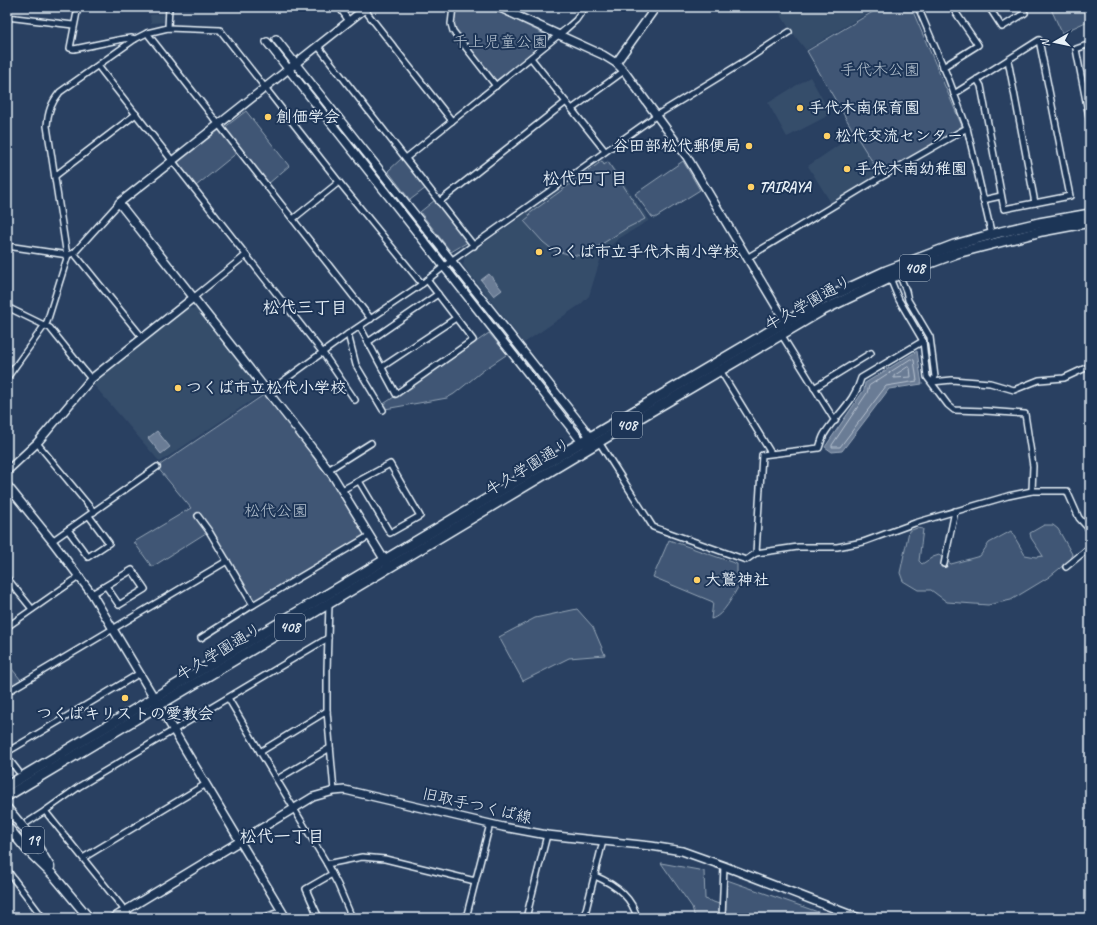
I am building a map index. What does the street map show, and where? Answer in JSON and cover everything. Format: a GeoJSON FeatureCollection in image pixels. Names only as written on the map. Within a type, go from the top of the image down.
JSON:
{"type":"FeatureCollection","features":[{"type":"Feature","properties":{"kind":"highway","name":"牛久学園通り"},"geometry":{"type":"LineString","coordinates":[[587,442],[599,442],[720,370],[831,296],[886,271],[940,250],[992,238],[1039,223],[1090,214]]}},
{"type":"Feature","properties":{"kind":"highway","name":"牛久学園通り"},"geometry":{"type":"LineString","coordinates":[[7,796],[157,701],[387,564],[587,442],[785,328],[899,274],[957,253],[992,238],[1090,222]]}},
{"type":"Feature","properties":{"kind":"highway","name":"牛久学園通り"},"geometry":{"type":"LineString","coordinates":[[7,786],[329,604],[387,564]]}},
{"type":"Feature","properties":{"kind":"main road","name":"19"},"geometry":{"type":"LineString","coordinates":[[7,808],[33,839],[54,876]]}},
{"type":"Feature","properties":{"kind":"main road","name":"19"},"geometry":{"type":"LineString","coordinates":[[8,830],[54,876],[89,918]]}},
{"type":"Feature","properties":{"kind":"street"},"geometry":{"type":"LineString","coordinates":[[78,7],[73,25],[70,48],[74,49],[131,38],[135,39]]}},
{"type":"Feature","properties":{"kind":"street"},"geometry":{"type":"LineString","coordinates":[[168,28],[169,7]]}},
{"type":"Feature","properties":{"kind":"street"},"geometry":{"type":"LineString","coordinates":[[339,7],[349,21]]}},
{"type":"Feature","properties":{"kind":"street"},"geometry":{"type":"LineString","coordinates":[[453,7],[451,24],[453,31],[496,86]]}},
{"type":"Feature","properties":{"kind":"street"},"geometry":{"type":"LineString","coordinates":[[498,7],[603,55],[616,63],[624,71],[687,157],[747,258],[785,328],[814,388],[835,421]]}},
{"type":"Feature","properties":{"kind":"street"},"geometry":{"type":"LineString","coordinates":[[406,158],[559,35],[576,20],[585,7]]}},
{"type":"Feature","properties":{"kind":"street"},"geometry":{"type":"LineString","coordinates":[[616,63],[656,7]]}},
{"type":"Feature","properties":{"kind":"street"},"geometry":{"type":"LineString","coordinates":[[918,7],[944,67],[967,128],[992,238]]}},
{"type":"Feature","properties":{"kind":"street"},"geometry":{"type":"LineString","coordinates":[[944,67],[978,45],[952,7]]}},
{"type":"Feature","properties":{"kind":"street"},"geometry":{"type":"LineString","coordinates":[[989,7],[1002,27],[1025,13],[1021,7]]}},
{"type":"Feature","properties":{"kind":"street"},"geometry":{"type":"LineString","coordinates":[[7,378],[45,326],[71,254],[119,203],[366,8],[452,121]]}},
{"type":"Feature","properties":{"kind":"street"},"geometry":{"type":"LineString","coordinates":[[7,17],[73,25]]}},
{"type":"Feature","properties":{"kind":"street"},"geometry":{"type":"LineString","coordinates":[[142,337],[66,250],[47,126],[49,108],[53,100],[60,92],[135,39],[147,33],[168,28],[220,30],[339,182],[422,284]]}},
{"type":"Feature","properties":{"kind":"street"},"geometry":{"type":"LineString","coordinates":[[268,392],[348,334],[422,284],[451,261],[657,115],[789,32]]}},
{"type":"Feature","properties":{"kind":"street"},"geometry":{"type":"LineString","coordinates":[[147,33],[371,319]]}},
{"type":"Feature","properties":{"kind":"street"},"geometry":{"type":"LineString","coordinates":[[276,39],[451,261],[587,442]]}},
{"type":"Feature","properties":{"kind":"street"},"geometry":{"type":"LineString","coordinates":[[954,94],[977,79],[1039,40],[1070,196],[1004,209],[981,86],[977,79]]}},
{"type":"Feature","properties":{"kind":"street"},"geometry":{"type":"LineString","coordinates":[[267,42],[444,267],[587,442]]}},
{"type":"Feature","properties":{"kind":"street"},"geometry":{"type":"LineString","coordinates":[[1090,44],[1076,48],[1090,122]]}},
{"type":"Feature","properties":{"kind":"street"},"geometry":{"type":"LineString","coordinates":[[318,46],[474,246]]}},
{"type":"Feature","properties":{"kind":"street"},"geometry":{"type":"LineString","coordinates":[[531,58],[605,151]]}},
{"type":"Feature","properties":{"kind":"street"},"geometry":{"type":"LineString","coordinates":[[1008,60],[1035,203]]}},
{"type":"Feature","properties":{"kind":"street"},"geometry":{"type":"LineString","coordinates":[[98,66],[323,353],[355,400]]}},
{"type":"Feature","properties":{"kind":"street"},"geometry":{"type":"LineString","coordinates":[[572,109],[624,71]]}},
{"type":"Feature","properties":{"kind":"street"},"geometry":{"type":"LineString","coordinates":[[439,202],[566,102]]}},
{"type":"Feature","properties":{"kind":"street"},"geometry":{"type":"LineString","coordinates":[[55,176],[136,114]]}},
{"type":"Feature","properties":{"kind":"street"},"geometry":{"type":"LineString","coordinates":[[747,258],[876,180],[967,128]]}},
{"type":"Feature","properties":{"kind":"street"},"geometry":{"type":"LineString","coordinates":[[293,218],[339,182]]}},
{"type":"Feature","properties":{"kind":"street"},"geometry":{"type":"LineString","coordinates":[[983,200],[1001,196]]}},
{"type":"Feature","properties":{"kind":"street"},"geometry":{"type":"LineString","coordinates":[[119,203],[328,470],[342,490],[387,564]]}},
{"type":"Feature","properties":{"kind":"street"},"geometry":{"type":"LineString","coordinates":[[7,246],[71,254]]}},
{"type":"Feature","properties":{"kind":"street"},"geometry":{"type":"LineString","coordinates":[[7,470],[37,443],[91,379],[246,255]]}},
{"type":"Feature","properties":{"kind":"street"},"geometry":{"type":"LineString","coordinates":[[899,274],[908,300],[930,337],[936,377],[932,382]]}},
{"type":"Feature","properties":{"kind":"street"},"geometry":{"type":"LineString","coordinates":[[890,278],[899,300],[923,341],[927,377],[948,405],[954,410],[1025,414],[1033,466],[1032,491]]}},
{"type":"Feature","properties":{"kind":"street"},"geometry":{"type":"LineString","coordinates":[[360,327],[396,394],[473,340],[427,280]]}},
{"type":"Feature","properties":{"kind":"street"},"geometry":{"type":"LineString","coordinates":[[368,342],[438,294]]}},
{"type":"Feature","properties":{"kind":"street"},"geometry":{"type":"LineString","coordinates":[[7,307],[50,328],[91,379]]}},
{"type":"Feature","properties":{"kind":"street"},"geometry":{"type":"LineString","coordinates":[[382,367],[456,318]]}},
{"type":"Feature","properties":{"kind":"street"},"geometry":{"type":"LineString","coordinates":[[348,334],[356,365],[383,410]]}},
{"type":"Feature","properties":{"kind":"street"},"geometry":{"type":"LineString","coordinates":[[756,553],[762,455],[818,448],[825,434],[852,400],[861,378],[923,341]]}},
{"type":"Feature","properties":{"kind":"street"},"geometry":{"type":"LineString","coordinates":[[814,388],[871,353]]}},
{"type":"Feature","properties":{"kind":"street"},"geometry":{"type":"LineString","coordinates":[[932,382],[952,380],[990,383],[1014,390],[1038,380],[1064,378],[1090,366]]}},
{"type":"Feature","properties":{"kind":"street"},"geometry":{"type":"LineString","coordinates":[[720,370],[771,453]]}},
{"type":"Feature","properties":{"kind":"street"},"geometry":{"type":"LineString","coordinates":[[599,442],[653,527],[746,560],[756,553],[798,547],[837,547],[863,542],[915,523],[1008,496],[1032,491],[1067,491],[1079,518],[1090,530]]}},
{"type":"Feature","properties":{"kind":"street"},"geometry":{"type":"LineString","coordinates":[[37,443],[92,514],[109,543],[88,557],[68,530]]}},
{"type":"Feature","properties":{"kind":"street"},"geometry":{"type":"LineString","coordinates":[[328,470],[371,443]]}},
{"type":"Feature","properties":{"kind":"street"},"geometry":{"type":"LineString","coordinates":[[342,490],[390,464],[420,516],[390,533],[359,481]]}},
{"type":"Feature","properties":{"kind":"street"},"geometry":{"type":"LineString","coordinates":[[52,541],[157,467]]}},
{"type":"Feature","properties":{"kind":"street"},"geometry":{"type":"LineString","coordinates":[[7,485],[80,576],[114,628],[286,918]]}},
{"type":"Feature","properties":{"kind":"street"},"geometry":{"type":"LineString","coordinates":[[944,564],[955,511]]}},
{"type":"Feature","properties":{"kind":"street"},"geometry":{"type":"LineString","coordinates":[[198,516],[209,531],[253,605]]}},
{"type":"Feature","properties":{"kind":"street"},"geometry":{"type":"LineString","coordinates":[[201,638],[253,605],[370,536]]}},
{"type":"Feature","properties":{"kind":"street"},"geometry":{"type":"LineString","coordinates":[[1066,567],[1090,547]]}},
{"type":"Feature","properties":{"kind":"street"},"geometry":{"type":"LineString","coordinates":[[7,692],[227,561]]}},
{"type":"Feature","properties":{"kind":"street"},"geometry":{"type":"LineString","coordinates":[[92,594],[132,570],[145,589],[118,605],[106,586]]}},
{"type":"Feature","properties":{"kind":"street"},"geometry":{"type":"LineString","coordinates":[[7,627],[80,576]]}},
{"type":"Feature","properties":{"kind":"street"},"geometry":{"type":"LineString","coordinates":[[7,578],[32,609]]}},
{"type":"Feature","properties":{"kind":"street"},"geometry":{"type":"LineString","coordinates":[[329,604],[327,712],[334,791]]}},
{"type":"Feature","properties":{"kind":"street"},"geometry":{"type":"LineString","coordinates":[[28,822],[80,786],[328,638]]}},
{"type":"Feature","properties":{"kind":"street"},"geometry":{"type":"LineString","coordinates":[[7,752],[140,673]]}},
{"type":"Feature","properties":{"kind":"street"},"geometry":{"type":"LineString","coordinates":[[228,698],[327,864],[352,918]]}},
{"type":"Feature","properties":{"kind":"street"},"geometry":{"type":"LineString","coordinates":[[260,752],[327,712]]}},
{"type":"Feature","properties":{"kind":"street"},"geometry":{"type":"LineString","coordinates":[[281,777],[330,748]]}},
{"type":"Feature","properties":{"kind":"street"},"geometry":{"type":"LineString","coordinates":[[7,757],[18,771]]}},
{"type":"Feature","properties":{"kind":"street"},"geometry":{"type":"LineString","coordinates":[[83,858],[206,784]]}},
{"type":"Feature","properties":{"kind":"street","name":"旧取手つくば線"},"geometry":{"type":"LineString","coordinates":[[113,918],[294,810],[313,797],[334,791],[350,790],[490,824],[547,835],[651,846],[682,851],[859,918]]}},
{"type":"Feature","properties":{"kind":"street"},"geometry":{"type":"LineString","coordinates":[[45,811],[131,918]]}},
{"type":"Feature","properties":{"kind":"street"},"geometry":{"type":"LineString","coordinates":[[466,918],[490,824]]}},
{"type":"Feature","properties":{"kind":"street"},"geometry":{"type":"LineString","coordinates":[[526,918],[547,835]]}},
{"type":"Feature","properties":{"kind":"street"},"geometry":{"type":"LineString","coordinates":[[584,918],[603,841]]}},
{"type":"Feature","properties":{"kind":"street"},"geometry":{"type":"LineString","coordinates":[[327,864],[362,857],[385,859],[475,881]]}},
{"type":"Feature","properties":{"kind":"street"},"geometry":{"type":"LineString","coordinates":[[722,918],[724,866]]}},
{"type":"Feature","properties":{"kind":"street"},"geometry":{"type":"LineString","coordinates":[[7,870],[43,918]]}},
{"type":"Feature","properties":{"kind":"street"},"geometry":{"type":"LineString","coordinates":[[320,918],[306,889],[332,874]]}},
{"type":"Feature","properties":{"kind":"street"},"geometry":{"type":"LineString","coordinates":[[595,876],[607,881],[620,890],[629,900],[637,918]]}},
{"type":"Feature","properties":{"kind":"street"},"geometry":{"type":"LineString","coordinates":[[262,918],[282,911]]}},
{"type":"Feature","properties":{"kind":"shaded area"},"geometry":{"type":"Polygon","coordinates":[[[776,7],[877,7],[806,50],[791,31],[776,7]]]}},
{"type":"Feature","properties":{"kind":"shaded area"},"geometry":{"type":"Polygon","coordinates":[[[163,14],[164,22],[151,23],[150,15],[163,14]]]}},
{"type":"Feature","properties":{"kind":"shaded area","name":"手代木南保育園"},"geometry":{"type":"Polygon","coordinates":[[[810,77],[831,114],[787,137],[768,103],[810,77]]]}},
{"type":"Feature","properties":{"kind":"shaded area"},"geometry":{"type":"Polygon","coordinates":[[[855,134],[882,177],[833,206],[808,166],[855,134]]]}},
{"type":"Feature","properties":{"kind":"shaded area","name":"つくば市立手代木南小学校"},"geometry":{"type":"Polygon","coordinates":[[[603,159],[605,162],[608,160],[648,218],[648,221],[618,239],[608,248],[601,257],[589,296],[581,304],[524,343],[463,265],[465,257],[603,159]]]}},
{"type":"Feature","properties":{"kind":"shaded area","name":"つくば市立松代小学校"},"geometry":{"type":"Polygon","coordinates":[[[188,308],[196,309],[263,393],[160,462],[93,384],[188,308]]]}},
{"type":"Feature","properties":{"kind":"green space","name":"千上児童公園"},"geometry":{"type":"Polygon","coordinates":[[[456,7],[489,7],[552,38],[497,80],[494,80],[454,29],[453,21],[456,7]]]}},
{"type":"Feature","properties":{"kind":"green space","name":"手代木公園"},"geometry":{"type":"Polygon","coordinates":[[[881,7],[911,7],[962,126],[882,177],[855,134],[807,51],[881,7]]]}},
{"type":"Feature","properties":{"kind":"green space"},"geometry":{"type":"Polygon","coordinates":[[[1050,7],[1090,7],[1090,20],[1062,33],[1050,7]]]}},
{"type":"Feature","properties":{"kind":"green space"},"geometry":{"type":"Polygon","coordinates":[[[246,111],[289,166],[268,184],[224,128],[246,111]]]}},
{"type":"Feature","properties":{"kind":"green space"},"geometry":{"type":"Polygon","coordinates":[[[216,130],[220,130],[238,152],[196,186],[178,161],[216,130]]]}},
{"type":"Feature","properties":{"kind":"green space"},"geometry":{"type":"Polygon","coordinates":[[[402,158],[426,188],[410,200],[388,171],[402,158]]]}},
{"type":"Feature","properties":{"kind":"green space"},"geometry":{"type":"Polygon","coordinates":[[[602,161],[604,165],[608,162],[645,219],[627,228],[583,256],[553,250],[543,242],[524,221],[530,216],[529,214],[602,161]]]}},
{"type":"Feature","properties":{"kind":"green space"},"geometry":{"type":"Polygon","coordinates":[[[683,161],[700,190],[655,218],[652,217],[635,194],[683,161]]]}},
{"type":"Feature","properties":{"kind":"green space"},"geometry":{"type":"Polygon","coordinates":[[[435,200],[468,242],[451,252],[420,212],[435,200]]]}},
{"type":"Feature","properties":{"kind":"green space"},"geometry":{"type":"Polygon","coordinates":[[[489,333],[507,354],[485,369],[454,394],[447,398],[385,409],[382,405],[394,397],[395,398],[489,333]]]}},
{"type":"Feature","properties":{"kind":"green space","name":"松代公園"},"geometry":{"type":"Polygon","coordinates":[[[268,392],[316,453],[369,536],[253,605],[209,531],[152,567],[134,542],[191,508],[157,467],[268,392]]]}},
{"type":"Feature","properties":{"kind":"green space"},"geometry":{"type":"Polygon","coordinates":[[[1044,525],[1053,525],[1058,529],[1072,554],[1070,560],[1049,577],[1011,600],[988,605],[947,602],[931,590],[918,590],[903,581],[900,573],[909,531],[917,528],[923,529],[919,561],[922,564],[939,555],[951,564],[980,556],[989,543],[1011,531],[1025,555],[1036,557],[1043,556],[1031,538],[1030,533],[1044,525]]]}},
{"type":"Feature","properties":{"kind":"green space"},"geometry":{"type":"Polygon","coordinates":[[[669,540],[737,564],[737,574],[740,584],[724,610],[716,617],[711,619],[713,602],[653,577],[669,540]]]}},
{"type":"Feature","properties":{"kind":"green space"},"geometry":{"type":"Polygon","coordinates":[[[577,609],[593,627],[605,655],[569,658],[523,681],[499,637],[535,618],[577,609]]]}},
{"type":"Feature","properties":{"kind":"green space"},"geometry":{"type":"Polygon","coordinates":[[[7,663],[21,680],[7,689],[7,663]]]}},
{"type":"Feature","properties":{"kind":"green space"},"geometry":{"type":"Polygon","coordinates":[[[661,863],[704,871],[705,899],[722,905],[727,880],[835,918],[695,918],[692,907],[661,863]]]}},
{"type":"Feature","properties":{"kind":"water"},"geometry":{"type":"Polygon","coordinates":[[[489,274],[502,290],[494,296],[481,280],[489,274]]]}},
{"type":"Feature","properties":{"kind":"water"},"geometry":{"type":"Polygon","coordinates":[[[917,351],[922,384],[889,389],[842,451],[832,452],[825,447],[864,390],[865,383],[917,351]]]}},
{"type":"Feature","properties":{"kind":"water"},"geometry":{"type":"Polygon","coordinates":[[[157,431],[170,447],[161,454],[148,438],[157,431]]]}},
{"type":"Feature","properties":{"kind":"place","name":"手代木南保育園"},"geometry":{"type":"Point","coordinates":[800,108]}},
{"type":"Feature","properties":{"kind":"place","name":"創価学会"},"geometry":{"type":"Point","coordinates":[268,117]}},
{"type":"Feature","properties":{"kind":"place","name":"松代交流センター"},"geometry":{"type":"Point","coordinates":[827,136]}},
{"type":"Feature","properties":{"kind":"place","name":"谷田部松代郵便局"},"geometry":{"type":"Point","coordinates":[749,146]}},
{"type":"Feature","properties":{"kind":"place","name":"手代木南幼稚園"},"geometry":{"type":"Point","coordinates":[847,169]}},
{"type":"Feature","properties":{"kind":"place","name":"TAIRAYA"},"geometry":{"type":"Point","coordinates":[751,187]}},
{"type":"Feature","properties":{"kind":"place","name":"つくば市立手代木南小学校"},"geometry":{"type":"Point","coordinates":[539,252]}},
{"type":"Feature","properties":{"kind":"place","name":"つくば市立松代小学校"},"geometry":{"type":"Point","coordinates":[178,388]}},
{"type":"Feature","properties":{"kind":"place","name":"大鷲神社"},"geometry":{"type":"Point","coordinates":[697,580]}},
{"type":"Feature","properties":{"kind":"place","name":"つくばキリストの愛教会"},"geometry":{"type":"Point","coordinates":[125,698]}},
{"type":"Feature","properties":{"kind":"district","name":"松代四丁目"},"geometry":{"type":"Point","coordinates":[585,178]}},
{"type":"Feature","properties":{"kind":"district","name":"松代三丁目"},"geometry":{"type":"Point","coordinates":[305,307]}},
{"type":"Feature","properties":{"kind":"district","name":"松代一丁目"},"geometry":{"type":"Point","coordinates":[282,836]}}]}
